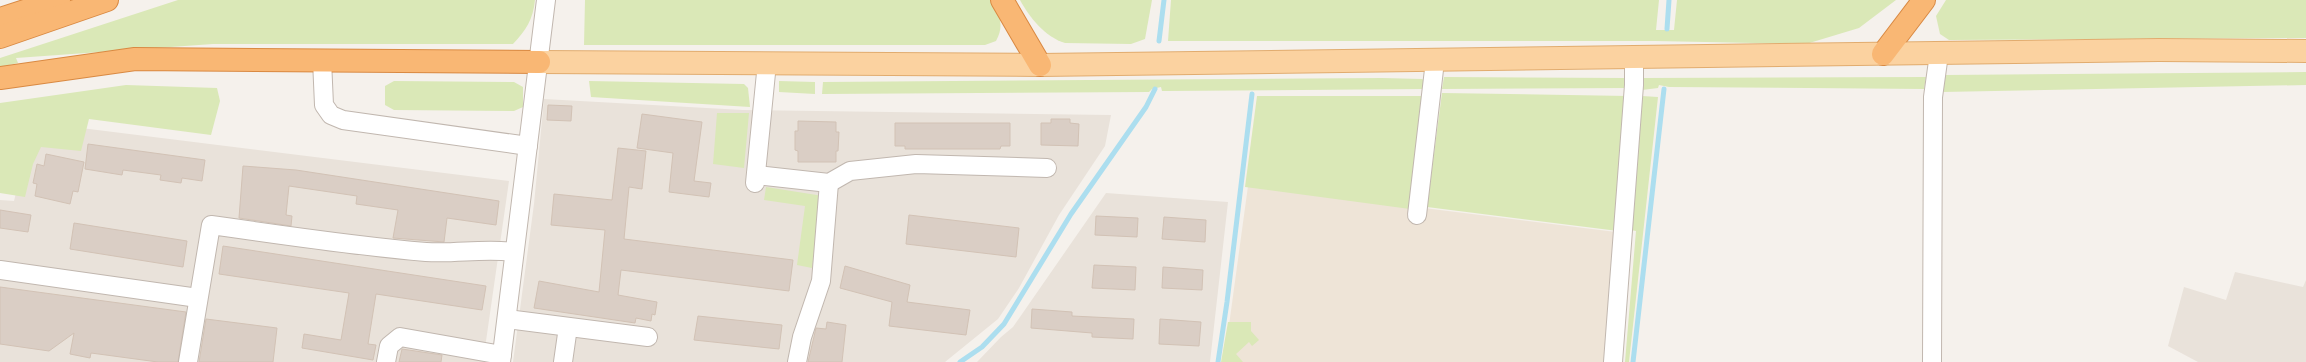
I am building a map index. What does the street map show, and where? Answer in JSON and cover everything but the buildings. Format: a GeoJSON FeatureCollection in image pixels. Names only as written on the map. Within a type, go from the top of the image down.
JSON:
{"type":"FeatureCollection","features":[{"type":"Feature","properties":{"kind":"highway"},"geometry":{"type":"LineString","coordinates":[[0,19],[59,0]]}},
{"type":"Feature","properties":{"kind":"highway"},"geometry":{"type":"LineString","coordinates":[[0,37],[107,0]]}},
{"type":"Feature","properties":{"kind":"highway"},"geometry":{"type":"LineString","coordinates":[[1002,0],[1040,65]]}},
{"type":"Feature","properties":{"kind":"highway"},"geometry":{"type":"LineString","coordinates":[[1884,54],[1924,0]]}},
{"type":"Feature","properties":{"kind":"highway"},"geometry":{"type":"LineString","coordinates":[[0,78],[135,59],[539,62]]}},
{"type":"Feature","properties":{"kind":"main road"},"geometry":{"type":"LineString","coordinates":[[539,62],[1040,65],[1435,61],[2159,50],[2306,51]]}},
{"type":"Feature","properties":{"kind":"street"},"geometry":{"type":"LineString","coordinates":[[386,362],[389,346],[400,337],[502,358],[546,0]]}},
{"type":"Feature","properties":{"kind":"street"},"geometry":{"type":"LineString","coordinates":[[1932,362],[1932,97],[1939,54]]}},
{"type":"Feature","properties":{"kind":"street"},"geometry":{"type":"LineString","coordinates":[[1613,362],[1634,85],[1634,57]]}},
{"type":"Feature","properties":{"kind":"street"},"geometry":{"type":"LineString","coordinates":[[322,60],[324,105],[331,115],[343,120],[528,146]]}},
{"type":"Feature","properties":{"kind":"street"},"geometry":{"type":"LineString","coordinates":[[1417,215],[1435,61]]}},
{"type":"Feature","properties":{"kind":"street"},"geometry":{"type":"LineString","coordinates":[[767,63],[756,179],[829,183],[850,171],[916,164],[1047,168]]}},
{"type":"Feature","properties":{"kind":"street"},"geometry":{"type":"LineString","coordinates":[[797,362],[802,337],[821,281],[829,183]]}},
{"type":"Feature","properties":{"kind":"street"},"geometry":{"type":"LineString","coordinates":[[188,362],[211,224],[361,247],[449,253],[492,249],[514,252]]}},
{"type":"Feature","properties":{"kind":"street"},"geometry":{"type":"LineString","coordinates":[[0,270],[198,298]]}},
{"type":"Feature","properties":{"kind":"street"},"geometry":{"type":"LineString","coordinates":[[507,319],[648,338]]}},
{"type":"Feature","properties":{"kind":"street"},"geometry":{"type":"LineString","coordinates":[[563,362],[568,327]]}},
{"type":"Feature","properties":{"kind":"shaded area"},"geometry":{"type":"Polygon","coordinates":[[[544,99],[743,110],[1111,115],[1105,146],[1059,215],[1019,288],[998,319],[945,362],[513,362],[534,204],[544,99]]]}},
{"type":"Feature","properties":{"kind":"shaded area"},"geometry":{"type":"Polygon","coordinates":[[[57,125],[509,181],[483,362],[0,362],[0,200],[14,201],[26,152],[57,125]]]}},
{"type":"Feature","properties":{"kind":"shaded area"},"geometry":{"type":"Polygon","coordinates":[[[1248,186],[1632,234],[1622,362],[1224,362],[1248,186]]]}},
{"type":"Feature","properties":{"kind":"shaded area"},"geometry":{"type":"Polygon","coordinates":[[[1106,193],[1228,202],[1210,362],[977,362],[1013,327],[1106,193]]]}},
{"type":"Feature","properties":{"kind":"shaded area"},"geometry":{"type":"Polygon","coordinates":[[[2235,272],[2303,287],[2306,280],[2306,362],[2198,362],[2168,346],[2184,287],[2226,300],[2235,272]]]}},
{"type":"Feature","properties":{"kind":"green space"},"geometry":{"type":"Polygon","coordinates":[[[178,0],[535,0],[531,19],[522,34],[513,44],[213,44],[16,58],[18,63],[0,67],[0,58],[178,0]]]}},
{"type":"Feature","properties":{"kind":"green space"},"geometry":{"type":"Polygon","coordinates":[[[585,0],[992,0],[999,15],[1001,25],[996,41],[985,45],[584,45],[585,0]]]}},
{"type":"Feature","properties":{"kind":"green space"},"geometry":{"type":"Polygon","coordinates":[[[1020,0],[1152,0],[1145,39],[1131,44],[1065,43],[1045,32],[1033,20],[1020,0]]]}},
{"type":"Feature","properties":{"kind":"green space"},"geometry":{"type":"Polygon","coordinates":[[[1171,0],[1659,0],[1656,30],[1674,30],[1677,0],[1896,0],[1859,28],[1806,44],[1655,41],[1168,41],[1171,0]]]}},
{"type":"Feature","properties":{"kind":"green space"},"geometry":{"type":"Polygon","coordinates":[[[1946,0],[2306,0],[2306,38],[1949,40],[1940,34],[1936,16],[1946,0]]]}},
{"type":"Feature","properties":{"kind":"green space"},"geometry":{"type":"Polygon","coordinates":[[[2306,72],[2306,85],[1942,92],[1944,75],[2306,72]]]}},
{"type":"Feature","properties":{"kind":"green space"},"geometry":{"type":"Polygon","coordinates":[[[1444,77],[1625,78],[1629,88],[1442,89],[1444,77]]]}},
{"type":"Feature","properties":{"kind":"green space"},"geometry":{"type":"Polygon","coordinates":[[[1926,77],[1924,89],[1669,87],[1659,85],[1658,88],[1642,90],[1643,78],[1926,77]]]}},
{"type":"Feature","properties":{"kind":"green space"},"geometry":{"type":"Polygon","coordinates":[[[1382,78],[1422,79],[1425,81],[1425,89],[1162,91],[1161,87],[1152,89],[1149,92],[822,94],[823,82],[1382,78]]]}},
{"type":"Feature","properties":{"kind":"green space"},"geometry":{"type":"Polygon","coordinates":[[[394,81],[514,82],[523,87],[523,107],[514,111],[394,110],[385,105],[385,86],[394,81]]]}},
{"type":"Feature","properties":{"kind":"green space"},"geometry":{"type":"Polygon","coordinates":[[[589,81],[744,84],[748,88],[750,107],[591,97],[589,81]]]}},
{"type":"Feature","properties":{"kind":"green space"},"geometry":{"type":"Polygon","coordinates":[[[779,81],[815,82],[815,94],[779,92],[779,81]]]}},
{"type":"Feature","properties":{"kind":"green space"},"geometry":{"type":"Polygon","coordinates":[[[126,85],[217,88],[220,101],[211,135],[89,119],[81,151],[41,147],[33,164],[25,197],[0,193],[0,103],[126,85]]]}},
{"type":"Feature","properties":{"kind":"green space"},"geometry":{"type":"Polygon","coordinates":[[[1442,93],[1628,96],[1618,231],[1427,207],[1442,93]]]}},
{"type":"Feature","properties":{"kind":"green space"},"geometry":{"type":"Polygon","coordinates":[[[1257,96],[1424,96],[1410,209],[1245,187],[1257,96]]]}},
{"type":"Feature","properties":{"kind":"green space"},"geometry":{"type":"Polygon","coordinates":[[[1642,96],[1658,97],[1629,362],[1625,362],[1636,231],[1631,230],[1642,96]]]}},
{"type":"Feature","properties":{"kind":"green space"},"geometry":{"type":"Polygon","coordinates":[[[717,113],[749,113],[744,168],[713,164],[717,113]]]}},
{"type":"Feature","properties":{"kind":"green space"},"geometry":{"type":"Polygon","coordinates":[[[766,187],[823,196],[812,268],[797,265],[805,206],[764,200],[766,187]]]}},
{"type":"Feature","properties":{"kind":"green space"},"geometry":{"type":"Polygon","coordinates":[[[1228,322],[1251,322],[1251,331],[1259,340],[1252,346],[1249,342],[1236,354],[1243,362],[1221,362],[1228,322]]]}},
{"type":"Feature","properties":{"kind":"waterway"},"geometry":{"type":"LineString","coordinates":[[1159,41],[1164,0]]}},
{"type":"Feature","properties":{"kind":"waterway"},"geometry":{"type":"LineString","coordinates":[[1667,29],[1669,0]]}},
{"type":"Feature","properties":{"kind":"waterway"},"geometry":{"type":"LineString","coordinates":[[960,362],[982,347],[1004,324],[1071,214],[1146,107],[1155,89]]}},
{"type":"Feature","properties":{"kind":"waterway"},"geometry":{"type":"LineString","coordinates":[[1633,362],[1664,89]]}},
{"type":"Feature","properties":{"kind":"waterway"},"geometry":{"type":"LineString","coordinates":[[1218,362],[1227,302],[1252,94]]}}]}
